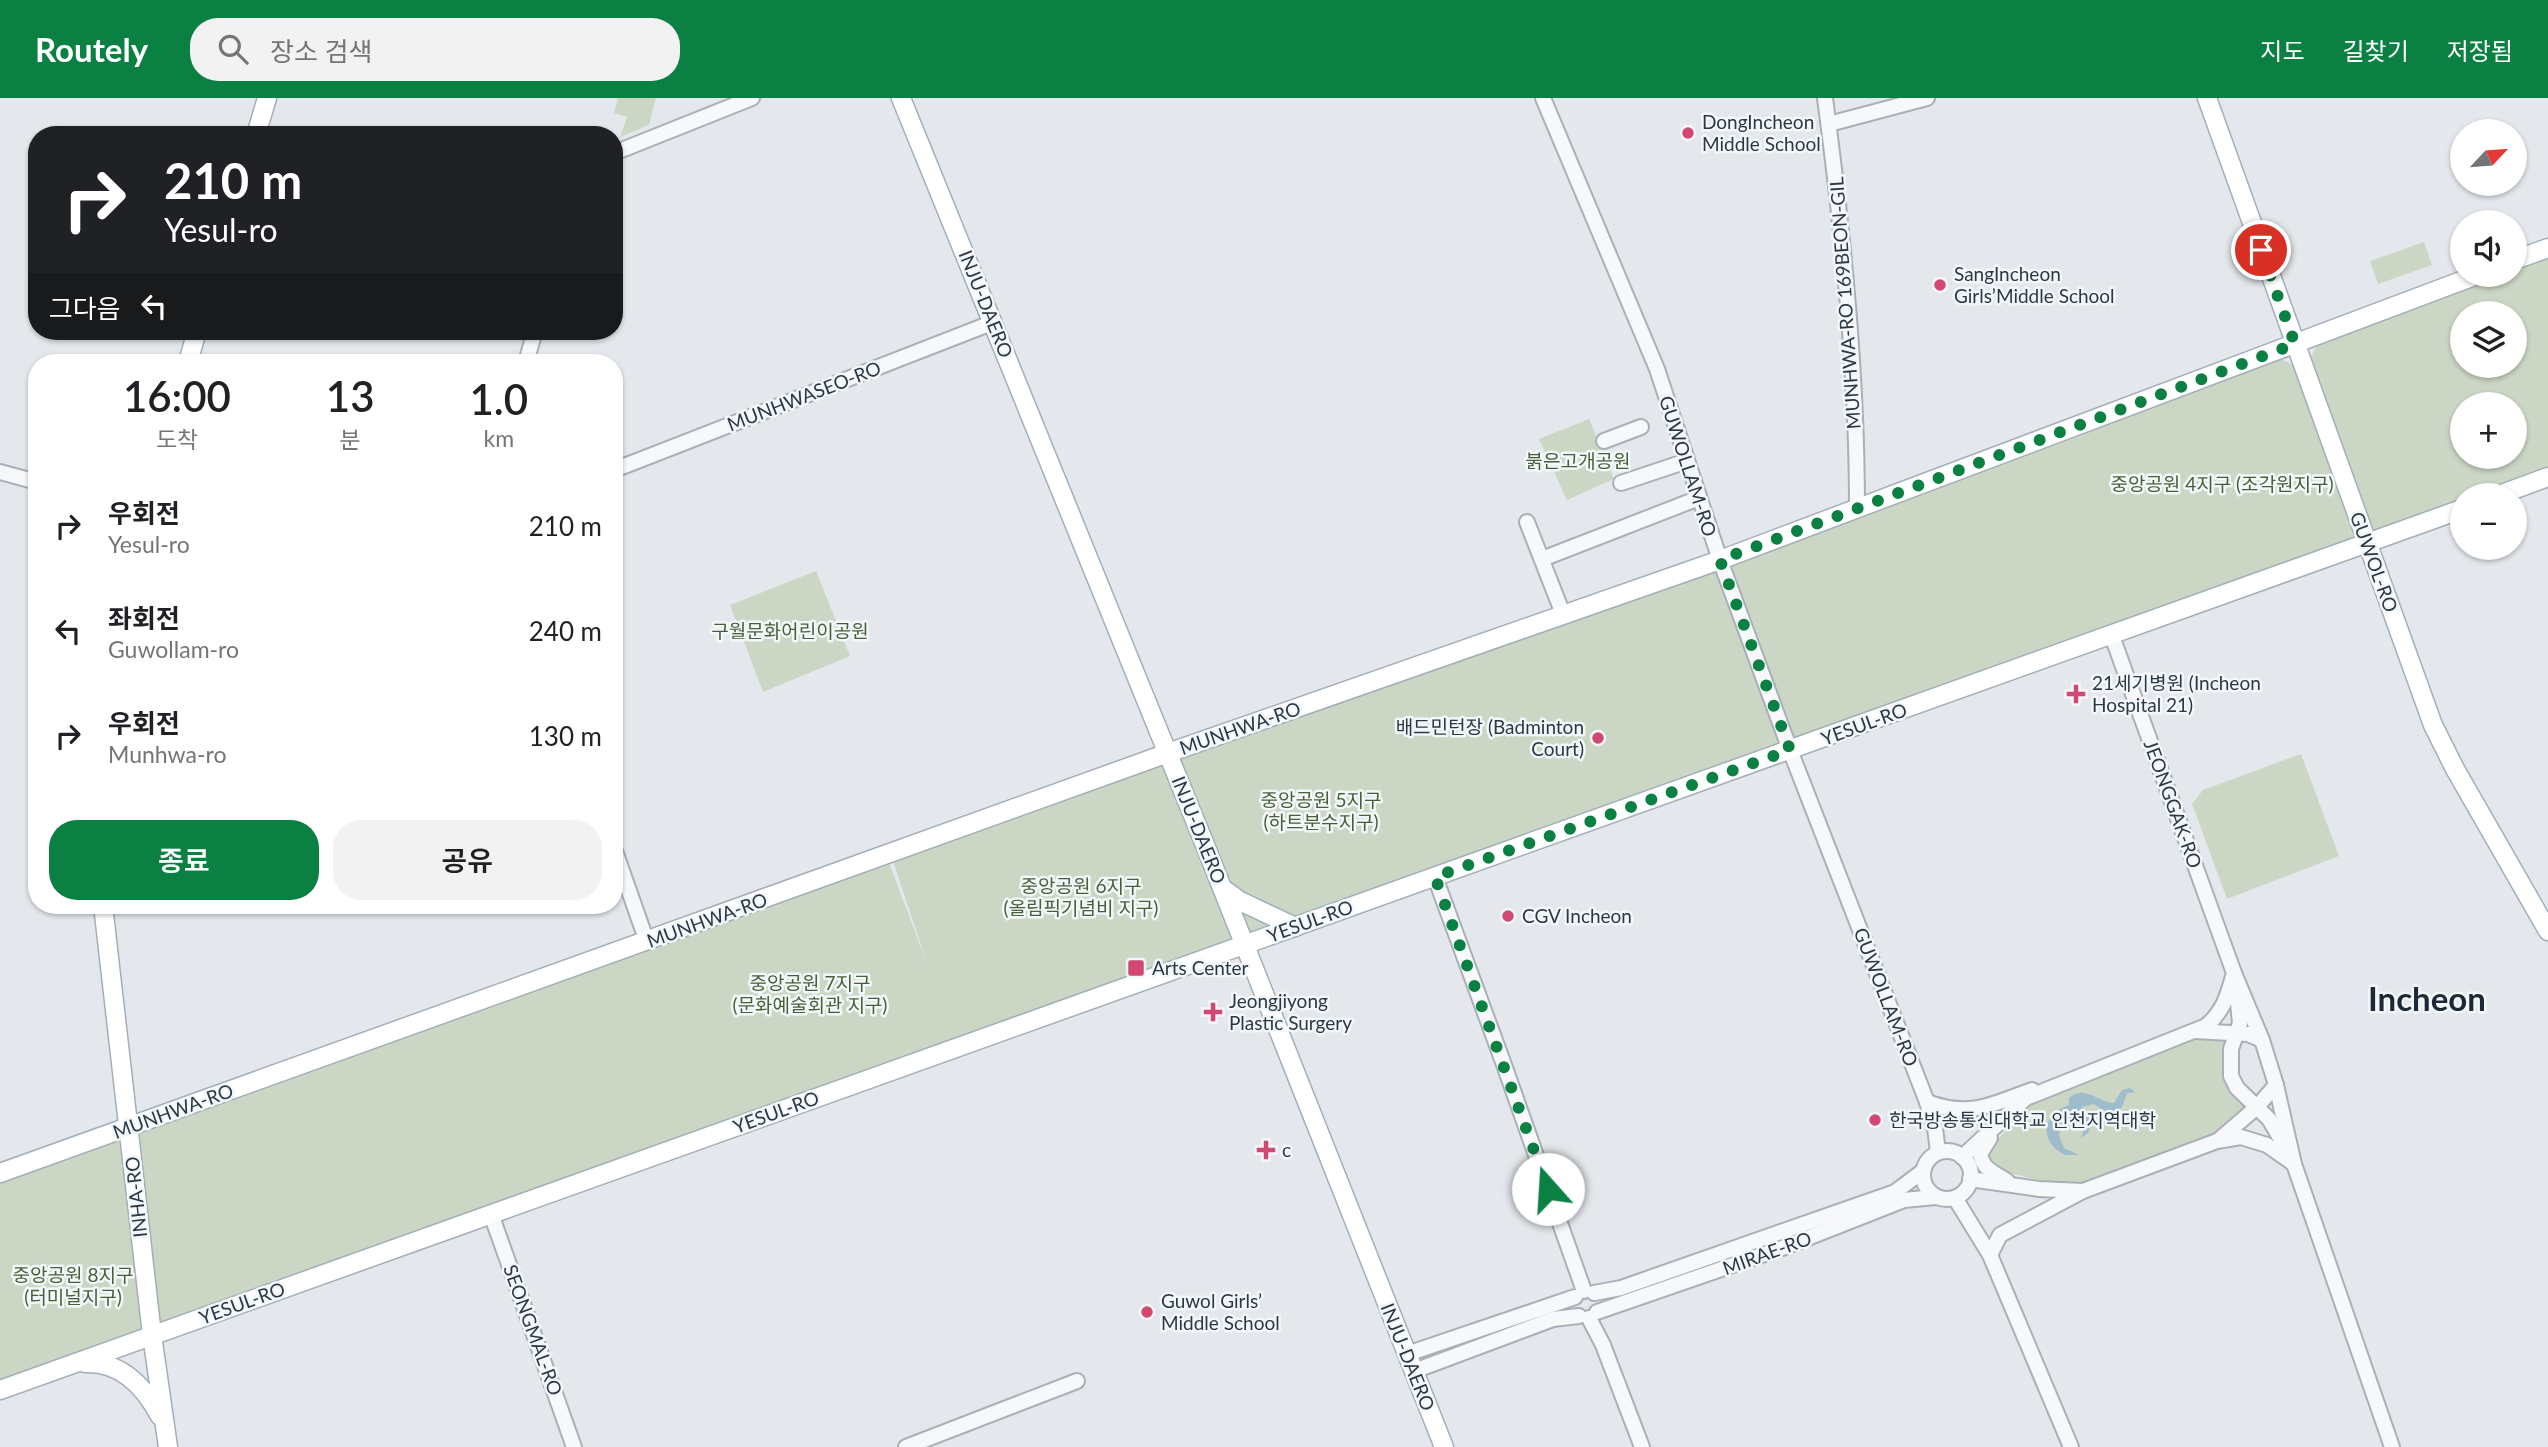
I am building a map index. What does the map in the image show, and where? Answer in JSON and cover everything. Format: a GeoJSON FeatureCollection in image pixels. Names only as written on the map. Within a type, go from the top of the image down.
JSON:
{"type":"FeatureCollection","features":[{"type":"Feature","properties":{"kind":"main road"},"geometry":{"type":"LineString","coordinates":[[259,126],[267,98]]}},
{"type":"Feature","properties":{"kind":"main road","name":"INJU-DAERO"},"geometry":{"type":"LineString","coordinates":[[901,98],[1168,753],[1444,1447]]}},
{"type":"Feature","properties":{"kind":"main road","name":"GUWOL-RO"},"geometry":{"type":"LineString","coordinates":[[2207,98],[2433,725],[2455,769],[2548,931]]}},
{"type":"Feature","properties":{"kind":"main road"},"geometry":{"type":"LineString","coordinates":[[2527,256],[2548,248]]}},
{"type":"Feature","properties":{"kind":"main road","name":"MUNHWA-RO"},"geometry":{"type":"LineString","coordinates":[[0,1173],[1168,753],[1720,560],[2450,285]]}},
{"type":"Feature","properties":{"kind":"main road"},"geometry":{"type":"LineString","coordinates":[[2527,485],[2548,477]]}},
{"type":"Feature","properties":{"kind":"main road","name":"YESUL-RO"},"geometry":{"type":"LineString","coordinates":[[0,1390],[2450,513]]}},
{"type":"Feature","properties":{"kind":"main road"},"geometry":{"type":"LineString","coordinates":[[1222,888],[1240,901],[1295,927]]}},
{"type":"Feature","properties":{"kind":"main road","name":"INHA-RO"},"geometry":{"type":"LineString","coordinates":[[104,914],[152,1335],[168,1447]]}},
{"type":"Feature","properties":{"kind":"main road"},"geometry":{"type":"LineString","coordinates":[[64,1367],[102,1363],[120,1370],[144,1391],[164,1425]]}},
{"type":"Feature","properties":{"kind":"street"},"geometry":{"type":"LineString","coordinates":[[623,149],[752,98]]}},
{"type":"Feature","properties":{"kind":"street","name":"GUWOLLAM-RO"},"geometry":{"type":"LineString","coordinates":[[1543,98],[1657,369],[1720,560],[1790,750],[1927,1102],[1935,1128],[1938,1152]]}},
{"type":"Feature","properties":{"kind":"street","name":"MUNHWA-RO 169BEON-GIL"},"geometry":{"type":"LineString","coordinates":[[1825,98],[1844,251],[1852,359],[1857,509]]}},
{"type":"Feature","properties":{"kind":"street"},"geometry":{"type":"LineString","coordinates":[[1829,124],[1927,98]]}},
{"type":"Feature","properties":{"kind":"street","name":"MUNHWASEO-RO"},"geometry":{"type":"LineString","coordinates":[[623,466],[994,322]]}},
{"type":"Feature","properties":{"kind":"street"},"geometry":{"type":"LineString","coordinates":[[1604,441],[1641,427]]}},
{"type":"Feature","properties":{"kind":"street"},"geometry":{"type":"LineString","coordinates":[[1621,483],[1687,461]]}},
{"type":"Feature","properties":{"kind":"street"},"geometry":{"type":"LineString","coordinates":[[0,472],[28,480]]}},
{"type":"Feature","properties":{"kind":"street"},"geometry":{"type":"LineString","coordinates":[[1542,559],[1699,498]]}},
{"type":"Feature","properties":{"kind":"street"},"geometry":{"type":"LineString","coordinates":[[1527,522],[1563,614]]}},
{"type":"Feature","properties":{"kind":"street","name":"JEONGGAK-RO"},"geometry":{"type":"LineString","coordinates":[[2112,636],[2234,973],[2262,1040],[2276,1085],[2294,1164]]}},
{"type":"Feature","properties":{"kind":"street"},"geometry":{"type":"LineString","coordinates":[[623,874],[647,942]]}},
{"type":"Feature","properties":{"kind":"street"},"geometry":{"type":"LineString","coordinates":[[1435,877],[1584,1294],[1600,1302],[1588,1315]]}},
{"type":"Feature","properties":{"kind":"street"},"geometry":{"type":"LineString","coordinates":[[1962,1157],[2026,1098],[2206,1026],[2217,1017],[2223,1007],[2234,973]]}},
{"type":"Feature","properties":{"kind":"street","name":"JEONGGAK-RO"},"geometry":{"type":"LineString","coordinates":[[2234,973],[2240,1023],[2231,1049],[2231,1076],[2237,1088],[2269,1119],[2294,1164]]}},
{"type":"Feature","properties":{"kind":"street"},"geometry":{"type":"LineString","coordinates":[[2193,1031],[2238,1034],[2262,1040]]}},
{"type":"Feature","properties":{"kind":"street"},"geometry":{"type":"LineString","coordinates":[[2217,1141],[2258,1107],[2276,1085]]}},
{"type":"Feature","properties":{"kind":"street"},"geometry":{"type":"LineString","coordinates":[[1927,1102],[1948,1110],[1974,1111],[2035,1088],[2047,1089]]}},
{"type":"Feature","properties":{"kind":"street"},"geometry":{"type":"LineString","coordinates":[[1997,1124],[1980,1154],[1982,1163],[1986,1169],[2014,1186]]}},
{"type":"Feature","properties":{"kind":"street"},"geometry":{"type":"LineString","coordinates":[[1990,1255],[2000,1235],[2083,1191],[2217,1141],[2241,1136],[2267,1145],[2294,1164],[2392,1447]]}},
{"type":"Feature","properties":{"kind":"street"},"geometry":{"type":"LineString","coordinates":[[1951,1151],[1962,1157],[1969,1167],[1970,1179],[1965,1191],[1955,1198],[1936,1197],[1924,1183],[1923,1171],[1928,1160],[1938,1152],[1951,1151]]}},
{"type":"Feature","properties":{"kind":"street","name":"MIRAE-RO"},"geometry":{"type":"LineString","coordinates":[[1411,1363],[1584,1294],[1621,1288],[1895,1192],[1923,1171]]}},
{"type":"Feature","properties":{"kind":"street"},"geometry":{"type":"LineString","coordinates":[[1970,1179],[2014,1186],[2083,1191]]}},
{"type":"Feature","properties":{"kind":"street","name":"MIRAE-RO"},"geometry":{"type":"LineString","coordinates":[[1411,1363],[1553,1319],[1588,1315],[1782,1248],[1904,1200],[1936,1197]]}},
{"type":"Feature","properties":{"kind":"street"},"geometry":{"type":"LineString","coordinates":[[1955,1198],[1990,1255],[2071,1447]]}},
{"type":"Feature","properties":{"kind":"street","name":"SEONGMAL-RO"},"geometry":{"type":"LineString","coordinates":[[491,1214],[574,1447]]}},
{"type":"Feature","properties":{"kind":"street"},"geometry":{"type":"LineString","coordinates":[[1584,1294],[1573,1307],[1588,1315],[1603,1345],[1642,1447]]}},
{"type":"Feature","properties":{"kind":"street"},"geometry":{"type":"LineString","coordinates":[[906,1447],[1077,1381]]}},
{"type":"Feature","properties":{"kind":"green space"},"geometry":{"type":"Polygon","coordinates":[[[616,98],[656,98],[649,125],[623,136],[627,117],[614,113],[618,99],[616,98]]]}},
{"type":"Feature","properties":{"kind":"green space"},"geometry":{"type":"Polygon","coordinates":[[[2424,242],[2432,265],[2378,284],[2370,261],[2424,242]]]}},
{"type":"Feature","properties":{"kind":"green space"},"geometry":{"type":"Polygon","coordinates":[[[2548,248],[2548,476],[2527,484],[2450,483],[2450,513],[2386,537],[2360,522],[2367,544],[0,1389],[0,1173],[134,1130],[888,860],[928,966],[892,858],[1716,567],[1724,574],[1737,554],[2270,353],[2304,371],[2322,335],[2450,286],[2527,287],[2527,256],[2548,248]]]}},
{"type":"Feature","properties":{"kind":"green space","name":"붉은고개공원"},"geometry":{"type":"Polygon","coordinates":[[[1589,419],[1614,479],[1567,500],[1539,439],[1589,419]]]}},
{"type":"Feature","properties":{"kind":"green space","name":"구월문화어린이공원"},"geometry":{"type":"Polygon","coordinates":[[[816,571],[850,656],[763,692],[730,605],[816,571]]]}},
{"type":"Feature","properties":{"kind":"green space"},"geometry":{"type":"Polygon","coordinates":[[[2301,754],[2339,856],[2227,899],[2192,804],[2203,790],[2301,754]]]}},
{"type":"Feature","properties":{"kind":"green space"},"geometry":{"type":"Polygon","coordinates":[[[2193,1031],[2238,1033],[2231,1076],[2257,1107],[2217,1141],[2083,1191],[1994,1169],[1988,1161],[1987,1150],[2047,1089],[2193,1031]]]}},
{"type":"Feature","properties":{"kind":"water"},"geometry":{"type":"Polygon","coordinates":[[[2130,1088],[2135,1092],[2127,1093],[2116,1114],[2108,1114],[2094,1104],[2081,1107],[2087,1112],[2091,1125],[2088,1133],[2081,1138],[2083,1132],[2078,1123],[2069,1120],[2062,1124],[2059,1136],[2064,1148],[2079,1155],[2065,1155],[2050,1143],[2047,1135],[2049,1121],[2060,1109],[2069,1105],[2069,1098],[2075,1094],[2086,1093],[2114,1103],[2122,1090],[2130,1088]]]}},
{"type":"Feature","properties":{"kind":"place","name":"DongIncheon Middle School"},"geometry":{"type":"Point","coordinates":[1688,133]}},
{"type":"Feature","properties":{"kind":"place","name":"SangIncheon Girls’Middle School"},"geometry":{"type":"Point","coordinates":[1940,285]}},
{"type":"Feature","properties":{"kind":"place","name":"21세기병원 (Incheon Hospital 21)"},"geometry":{"type":"Point","coordinates":[2076,694]}},
{"type":"Feature","properties":{"kind":"place","name":"배드민턴장 (Badminton Court)"},"geometry":{"type":"Point","coordinates":[1598,738]}},
{"type":"Feature","properties":{"kind":"place","name":"CGV Incheon"},"geometry":{"type":"Point","coordinates":[1508,916]}},
{"type":"Feature","properties":{"kind":"place","name":"Arts Center"},"geometry":{"type":"Point","coordinates":[1136,968]}},
{"type":"Feature","properties":{"kind":"place","name":"Jeongjiyong Plastic Surgery"},"geometry":{"type":"Point","coordinates":[1213,1012]}},
{"type":"Feature","properties":{"kind":"place","name":"한국방송통신대학교 인천지역대학"},"geometry":{"type":"Point","coordinates":[1875,1120]}},
{"type":"Feature","properties":{"kind":"place","name":"c"},"geometry":{"type":"Point","coordinates":[1266,1150]}},
{"type":"Feature","properties":{"kind":"place","name":"Guwol Girls’ Middle School"},"geometry":{"type":"Point","coordinates":[1147,1312]}},
{"type":"Feature","properties":{"kind":"district","name":"Incheon"},"geometry":{"type":"Point","coordinates":[2427,999]}},
{"type":"Feature","properties":{"kind":"route"},"geometry":{"type":"LineString","coordinates":[[1548,1189],[1435,877],[1790,750],[1720,560],[2295,344],[2261,250]]}},
{"type":"Feature","properties":{"kind":"park label","name":"중앙공원 4지구 (조각원지구)"},"geometry":{"type":"Point","coordinates":[2222,484]}},
{"type":"Feature","properties":{"kind":"park label","name":"중앙공원 5지구 (하트분수지구)"},"geometry":{"type":"Point","coordinates":[1321,811]}},
{"type":"Feature","properties":{"kind":"park label","name":"중앙공원 6지구 (올림픽기념비 지구)"},"geometry":{"type":"Point","coordinates":[1081,897]}},
{"type":"Feature","properties":{"kind":"park label","name":"중앙공원 7지구 (문화예술회관 지구)"},"geometry":{"type":"Point","coordinates":[810,994]}},
{"type":"Feature","properties":{"kind":"park label","name":"중앙공원 8지구 (터미널지구)"},"geometry":{"type":"Point","coordinates":[73,1286]}}]}
